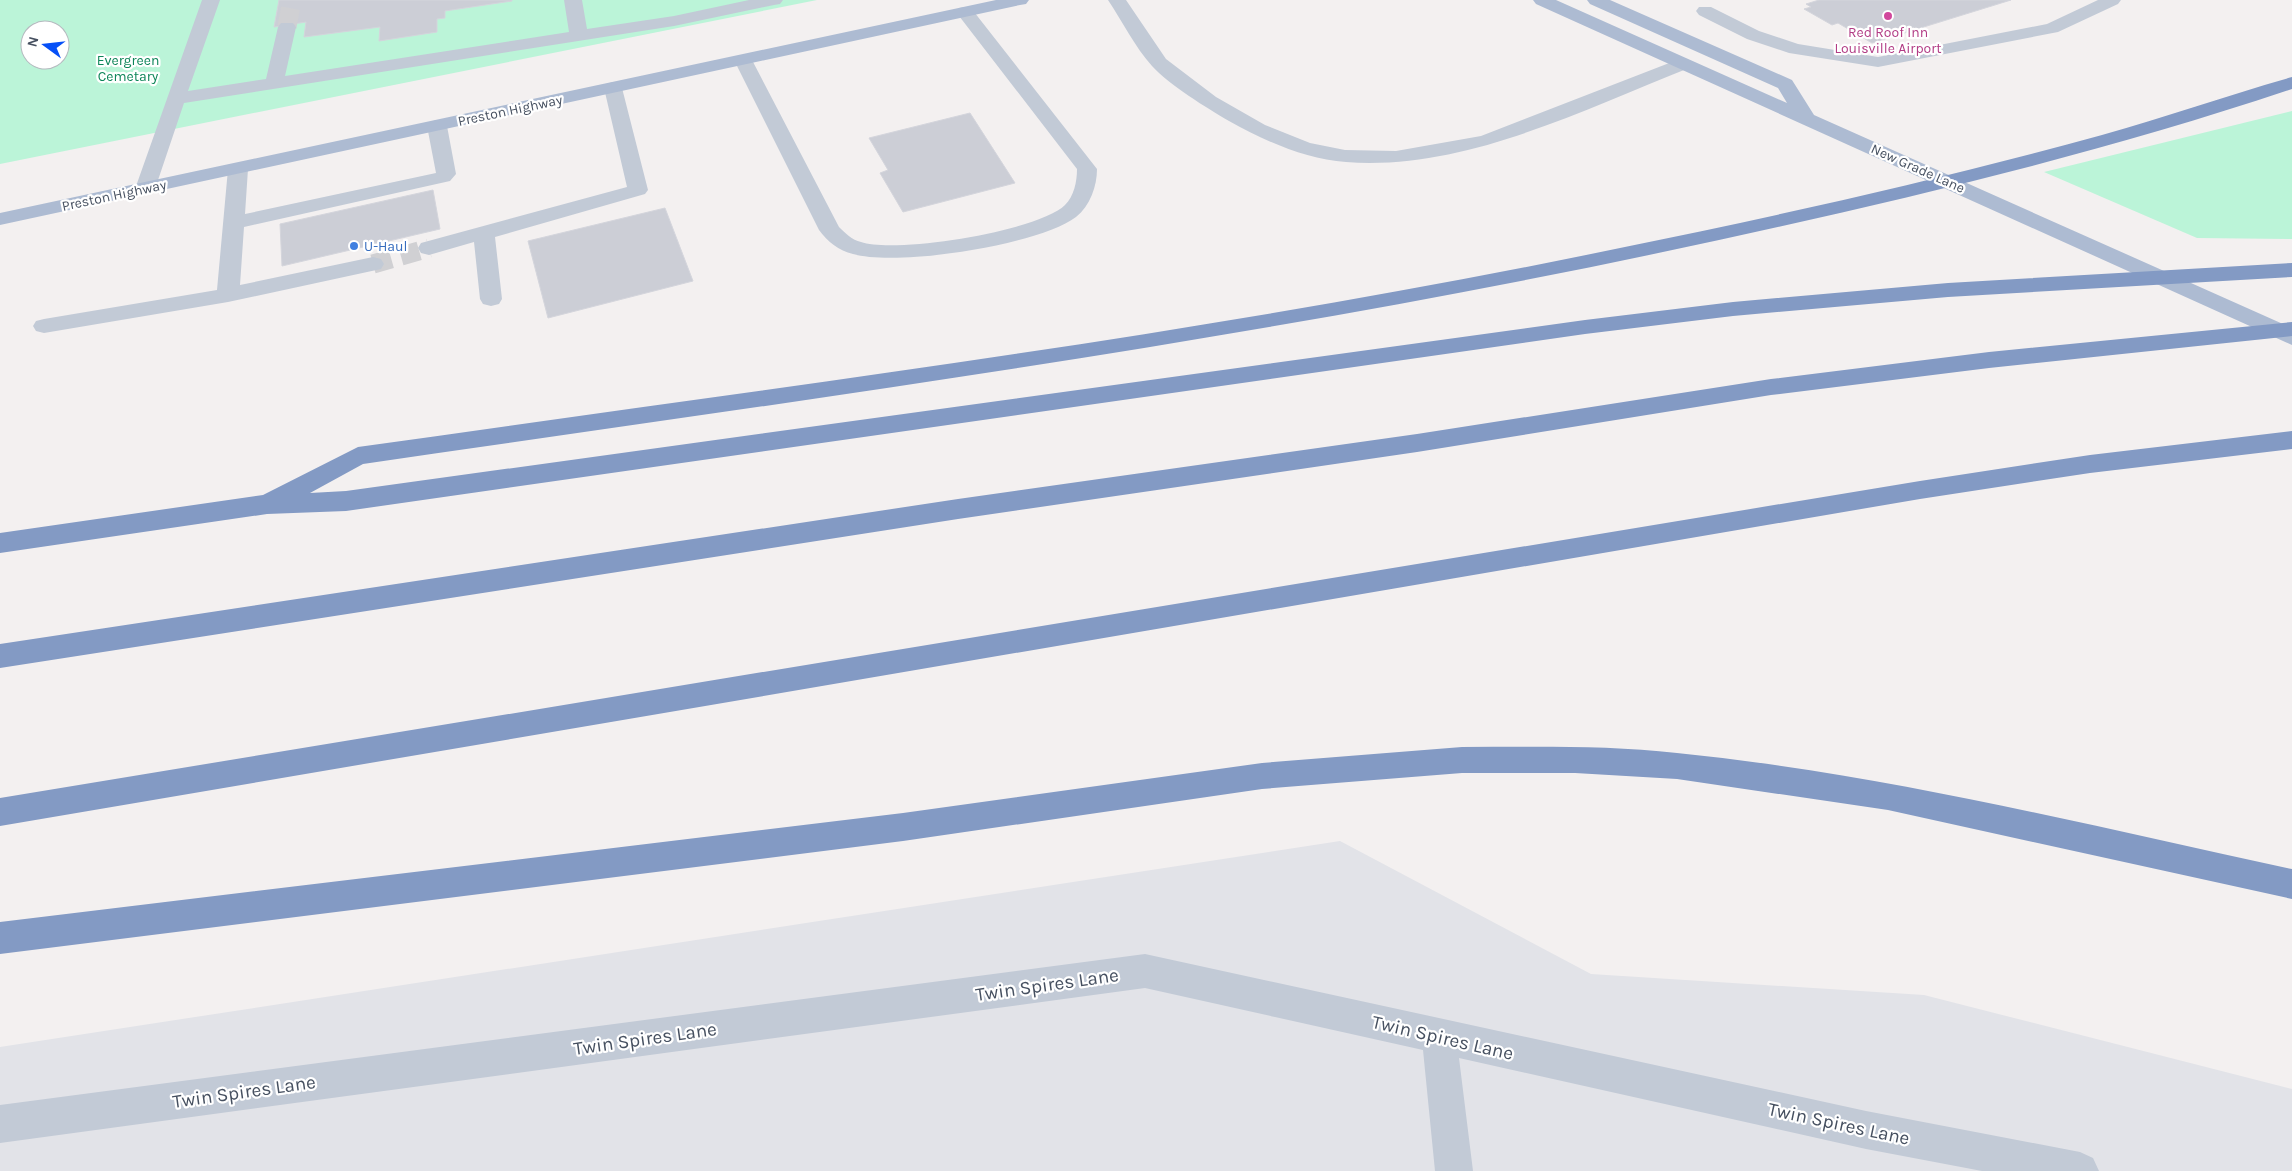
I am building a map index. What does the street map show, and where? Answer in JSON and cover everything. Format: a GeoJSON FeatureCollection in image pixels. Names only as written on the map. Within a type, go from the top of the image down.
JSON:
{"type":"FeatureCollection","features":[{"type":"Feature","properties":{"kind":"highway"},"geometry":{"type":"LineString","coordinates":[[267,504],[358,456],[1222,330],[1378,303],[1676,244],[2025,161],[2165,124],[2292,84]]}},
{"type":"Feature","properties":{"kind":"highway"},"geometry":{"type":"LineString","coordinates":[[0,543],[267,504],[346,501],[1595,326],[1805,302],[2047,283],[2284,270]]}},
{"type":"Feature","properties":{"kind":"highway"},"geometry":{"type":"LineString","coordinates":[[0,656],[958,508],[1417,443],[1771,386],[2292,329]]}},
{"type":"Feature","properties":{"kind":"highway"},"geometry":{"type":"LineString","coordinates":[[0,812],[335,754],[1742,522],[1920,490],[2090,464],[2292,440]]}},
{"type":"Feature","properties":{"kind":"highway"},"geometry":{"type":"LineString","coordinates":[[0,938],[903,827],[1262,776],[1462,760],[1575,760],[1677,766],[1888,796],[2292,884]]}},
{"type":"Feature","properties":{"kind":"highway"},"geometry":{"type":"LineString","coordinates":[[2251,875],[2292,899]]}},
{"type":"Feature","properties":{"kind":"main road","name":"Preston Highway"},"geometry":{"type":"LineString","coordinates":[[0,219],[965,12],[999,2],[1020,0]]}},
{"type":"Feature","properties":{"kind":"main road","name":"New Grade Lane"},"geometry":{"type":"LineString","coordinates":[[1542,0],[2292,337]]}},
{"type":"Feature","properties":{"kind":"main road"},"geometry":{"type":"LineString","coordinates":[[1596,0],[1785,84],[1806,118]]}},
{"type":"Feature","properties":{"kind":"street"},"geometry":{"type":"LineString","coordinates":[[145,189],[211,0]]}},
{"type":"Feature","properties":{"kind":"street"},"geometry":{"type":"LineString","coordinates":[[574,0],[579,36]]}},
{"type":"Feature","properties":{"kind":"street"},"geometry":{"type":"LineString","coordinates":[[176,99],[579,36],[672,14],[774,0]]}},
{"type":"Feature","properties":{"kind":"street"},"geometry":{"type":"LineString","coordinates":[[1117,0],[1159,63],[1209,101],[1258,129],[1305,148],[1345,156],[1396,157],[1486,141],[1683,64]]}},
{"type":"Feature","properties":{"kind":"street"},"geometry":{"type":"LineString","coordinates":[[1706,11],[1754,35],[1795,49],[1878,62],[2052,28],[2112,0]]}},
{"type":"Feature","properties":{"kind":"street"},"geometry":{"type":"LineString","coordinates":[[744,60],[830,230],[842,241],[857,248],[885,252],[918,250],[983,240],[1052,221],[1070,212],[1088,182],[1087,169],[965,12]]}},
{"type":"Feature","properties":{"kind":"street"},"geometry":{"type":"LineString","coordinates":[[274,84],[287,27]]}},
{"type":"Feature","properties":{"kind":"street"},"geometry":{"type":"LineString","coordinates":[[429,248],[638,190],[613,88]]}},
{"type":"Feature","properties":{"kind":"street"},"geometry":{"type":"LineString","coordinates":[[233,223],[443,177],[446,174],[437,126]]}},
{"type":"Feature","properties":{"kind":"street"},"geometry":{"type":"LineString","coordinates":[[228,295],[238,169]]}},
{"type":"Feature","properties":{"kind":"street"},"geometry":{"type":"LineString","coordinates":[[484,233],[492,299]]}},
{"type":"Feature","properties":{"kind":"street"},"geometry":{"type":"LineString","coordinates":[[44,326],[228,295],[373,264]]}},
{"type":"Feature","properties":{"kind":"street","name":"Twin Spires Lane"},"geometry":{"type":"LineString","coordinates":[[0,1124],[1145,971],[1866,1130],[2080,1171]]}},
{"type":"Feature","properties":{"kind":"street"},"geometry":{"type":"LineString","coordinates":[[1439,1037],[1454,1171]]}},
{"type":"Feature","properties":{"kind":"shaded area"},"geometry":{"type":"Polygon","coordinates":[[[1340,841],[1591,974],[1924,995],[2292,1089],[2292,1171],[0,1171],[0,1047],[1340,841]]]}},
{"type":"Feature","properties":{"kind":"green space","name":"Evergreen Cemetary"},"geometry":{"type":"Polygon","coordinates":[[[0,0],[817,0],[0,164],[0,0]]]}},
{"type":"Feature","properties":{"kind":"green space"},"geometry":{"type":"Polygon","coordinates":[[[2292,111],[2292,239],[2197,238],[2044,172],[2292,111]]]}},
{"type":"Feature","properties":{"kind":"building"},"geometry":{"type":"Polygon","coordinates":[[[279,0],[512,1],[445,11],[445,18],[437,19],[437,32],[379,41],[380,27],[304,37],[306,22],[274,27],[279,0]]]}},
{"type":"Feature","properties":{"kind":"building","name":"Red Roof Inn Louisville Airport"},"geometry":{"type":"Polygon","coordinates":[[[1819,0],[2011,0],[1872,43],[1838,23],[1832,25],[1804,9],[1811,7],[1806,4],[1819,0]]]}},
{"type":"Feature","properties":{"kind":"building"},"geometry":{"type":"Polygon","coordinates":[[[970,113],[1015,183],[903,212],[880,173],[888,170],[869,138],[970,113]]]}},
{"type":"Feature","properties":{"kind":"building"},"geometry":{"type":"Polygon","coordinates":[[[433,190],[440,229],[282,266],[280,224],[433,190]]]}},
{"type":"Feature","properties":{"kind":"building"},"geometry":{"type":"Polygon","coordinates":[[[665,208],[693,281],[548,318],[528,241],[665,208]]]}},
{"type":"Feature","properties":{"kind":"tunnel"},"geometry":{"type":"LineString","coordinates":[[287,27],[292,0]]}},
{"type":"Feature","properties":{"kind":"tunnel"},"geometry":{"type":"LineString","coordinates":[[373,264],[429,248]]}},
{"type":"Feature","properties":{"kind":"place","name":"Red Roof Inn Louisville Airport"},"geometry":{"type":"Point","coordinates":[1888,16]}},
{"type":"Feature","properties":{"kind":"place","name":"U-Haul"},"geometry":{"type":"Point","coordinates":[354,246]}}]}
